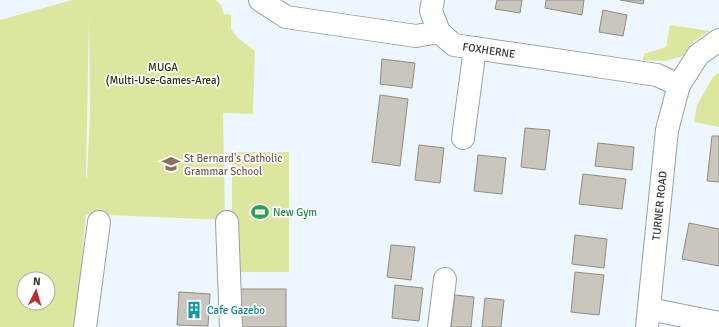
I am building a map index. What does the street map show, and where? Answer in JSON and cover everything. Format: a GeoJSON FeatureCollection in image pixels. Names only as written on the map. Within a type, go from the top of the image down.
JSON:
{"type":"FeatureCollection","features":[{"type":"Feature","properties":{"kind":"street"},"geometry":{"type":"LineString","coordinates":[[260,0],[286,17],[416,36],[439,32],[431,11],[433,0]]}},
{"type":"Feature","properties":{"kind":"street","name":"FOXHERNE"},"geometry":{"type":"LineString","coordinates":[[439,32],[454,45],[657,75],[679,85]]}},
{"type":"Feature","properties":{"kind":"street","name":"TURNER ROAD"},"geometry":{"type":"LineString","coordinates":[[648,318],[667,130],[679,85],[698,55],[719,40]]}},
{"type":"Feature","properties":{"kind":"street"},"geometry":{"type":"LineString","coordinates":[[463,138],[475,48]]}},
{"type":"Feature","properties":{"kind":"street"},"geometry":{"type":"LineString","coordinates":[[85,327],[99,222]]}},
{"type":"Feature","properties":{"kind":"street"},"geometry":{"type":"LineString","coordinates":[[227,222],[231,327]]}},
{"type":"Feature","properties":{"kind":"street"},"geometry":{"type":"LineString","coordinates":[[439,327],[445,279]]}},
{"type":"Feature","properties":{"kind":"street"},"geometry":{"type":"LineString","coordinates":[[648,318],[719,323]]}},
{"type":"Feature","properties":{"kind":"green space","name":"MUGA (Multi-Use-Games-Area)"},"geometry":{"type":"Polygon","coordinates":[[[72,0],[216,0],[221,5],[224,14],[231,15],[231,29],[238,38],[255,51],[253,114],[223,113],[225,220],[86,214],[76,327],[0,327],[0,20],[72,0]],[[89,17],[86,178],[90,112],[89,17]]]}},
{"type":"Feature","properties":{"kind":"green space"},"geometry":{"type":"Polygon","coordinates":[[[670,25],[710,31],[694,41],[683,56],[665,61],[643,60],[644,54],[666,47],[670,25]]]}},
{"type":"Feature","properties":{"kind":"green space"},"geometry":{"type":"Polygon","coordinates":[[[719,72],[719,127],[694,122],[697,105],[713,77],[719,72]]]}},
{"type":"Feature","properties":{"kind":"green space","name":"New Gym"},"geometry":{"type":"Polygon","coordinates":[[[232,152],[289,152],[289,272],[232,272],[232,152]]]}},
{"type":"Feature","properties":{"kind":"building"},"geometry":{"type":"Polygon","coordinates":[[[497,0],[522,0],[520,13],[495,9],[497,0]]]}},
{"type":"Feature","properties":{"kind":"building"},"geometry":{"type":"Polygon","coordinates":[[[546,0],[584,0],[582,15],[545,8],[546,0]]]}},
{"type":"Feature","properties":{"kind":"building"},"geometry":{"type":"Polygon","coordinates":[[[620,0],[644,0],[643,4],[620,0]]]}},
{"type":"Feature","properties":{"kind":"building"},"geometry":{"type":"Polygon","coordinates":[[[603,10],[627,15],[623,36],[599,32],[603,10]]]}},
{"type":"Feature","properties":{"kind":"building"},"geometry":{"type":"Polygon","coordinates":[[[382,59],[415,63],[412,88],[380,84],[382,59]]]}},
{"type":"Feature","properties":{"kind":"building"},"geometry":{"type":"Polygon","coordinates":[[[380,95],[408,99],[400,166],[372,162],[380,95]]]}},
{"type":"Feature","properties":{"kind":"building"},"geometry":{"type":"Polygon","coordinates":[[[525,128],[550,130],[545,170],[521,167],[525,128]]]}},
{"type":"Feature","properties":{"kind":"building"},"geometry":{"type":"Polygon","coordinates":[[[712,136],[719,136],[719,182],[707,181],[712,136]]]}},
{"type":"Feature","properties":{"kind":"building"},"geometry":{"type":"Polygon","coordinates":[[[598,143],[634,147],[632,170],[595,166],[598,143]]]}},
{"type":"Feature","properties":{"kind":"building"},"geometry":{"type":"Polygon","coordinates":[[[419,145],[444,148],[440,183],[415,180],[419,145]]]}},
{"type":"Feature","properties":{"kind":"building"},"geometry":{"type":"Polygon","coordinates":[[[478,155],[506,158],[502,194],[474,191],[478,155]]]}},
{"type":"Feature","properties":{"kind":"building"},"geometry":{"type":"Polygon","coordinates":[[[583,174],[626,179],[622,209],[579,204],[583,174]]]}},
{"type":"Feature","properties":{"kind":"building"},"geometry":{"type":"Polygon","coordinates":[[[689,223],[719,229],[719,266],[682,259],[689,223]]]}},
{"type":"Feature","properties":{"kind":"building"},"geometry":{"type":"Polygon","coordinates":[[[575,235],[607,239],[604,268],[572,264],[575,235]]]}},
{"type":"Feature","properties":{"kind":"building"},"geometry":{"type":"Polygon","coordinates":[[[391,245],[415,247],[411,280],[387,277],[391,245]]]}},
{"type":"Feature","properties":{"kind":"building"},"geometry":{"type":"Polygon","coordinates":[[[575,272],[604,275],[599,315],[571,312],[575,272]]]}},
{"type":"Feature","properties":{"kind":"building"},"geometry":{"type":"Polygon","coordinates":[[[395,285],[423,288],[419,321],[392,318],[395,285]]]}},
{"type":"Feature","properties":{"kind":"building"},"geometry":{"type":"Polygon","coordinates":[[[236,289],[286,289],[286,327],[236,327],[236,289]]]}},
{"type":"Feature","properties":{"kind":"building","name":"Cafe Gazebo"},"geometry":{"type":"Polygon","coordinates":[[[179,292],[210,294],[208,326],[177,325],[179,292]]]}},
{"type":"Feature","properties":{"kind":"building"},"geometry":{"type":"Polygon","coordinates":[[[455,295],[474,297],[471,327],[451,327],[455,295]]]}},
{"type":"Feature","properties":{"kind":"building"},"geometry":{"type":"Polygon","coordinates":[[[485,298],[504,300],[501,327],[482,327],[485,298]]]}},
{"type":"Feature","properties":{"kind":"place","name":"St Bernard's Catholic Grammar School"},"geometry":{"type":"Point","coordinates":[171,164]}},
{"type":"Feature","properties":{"kind":"place","name":"New Gym"},"geometry":{"type":"Point","coordinates":[260,212]}},
{"type":"Feature","properties":{"kind":"place","name":"Cafe Gazebo"},"geometry":{"type":"Point","coordinates":[194,310]}}]}
